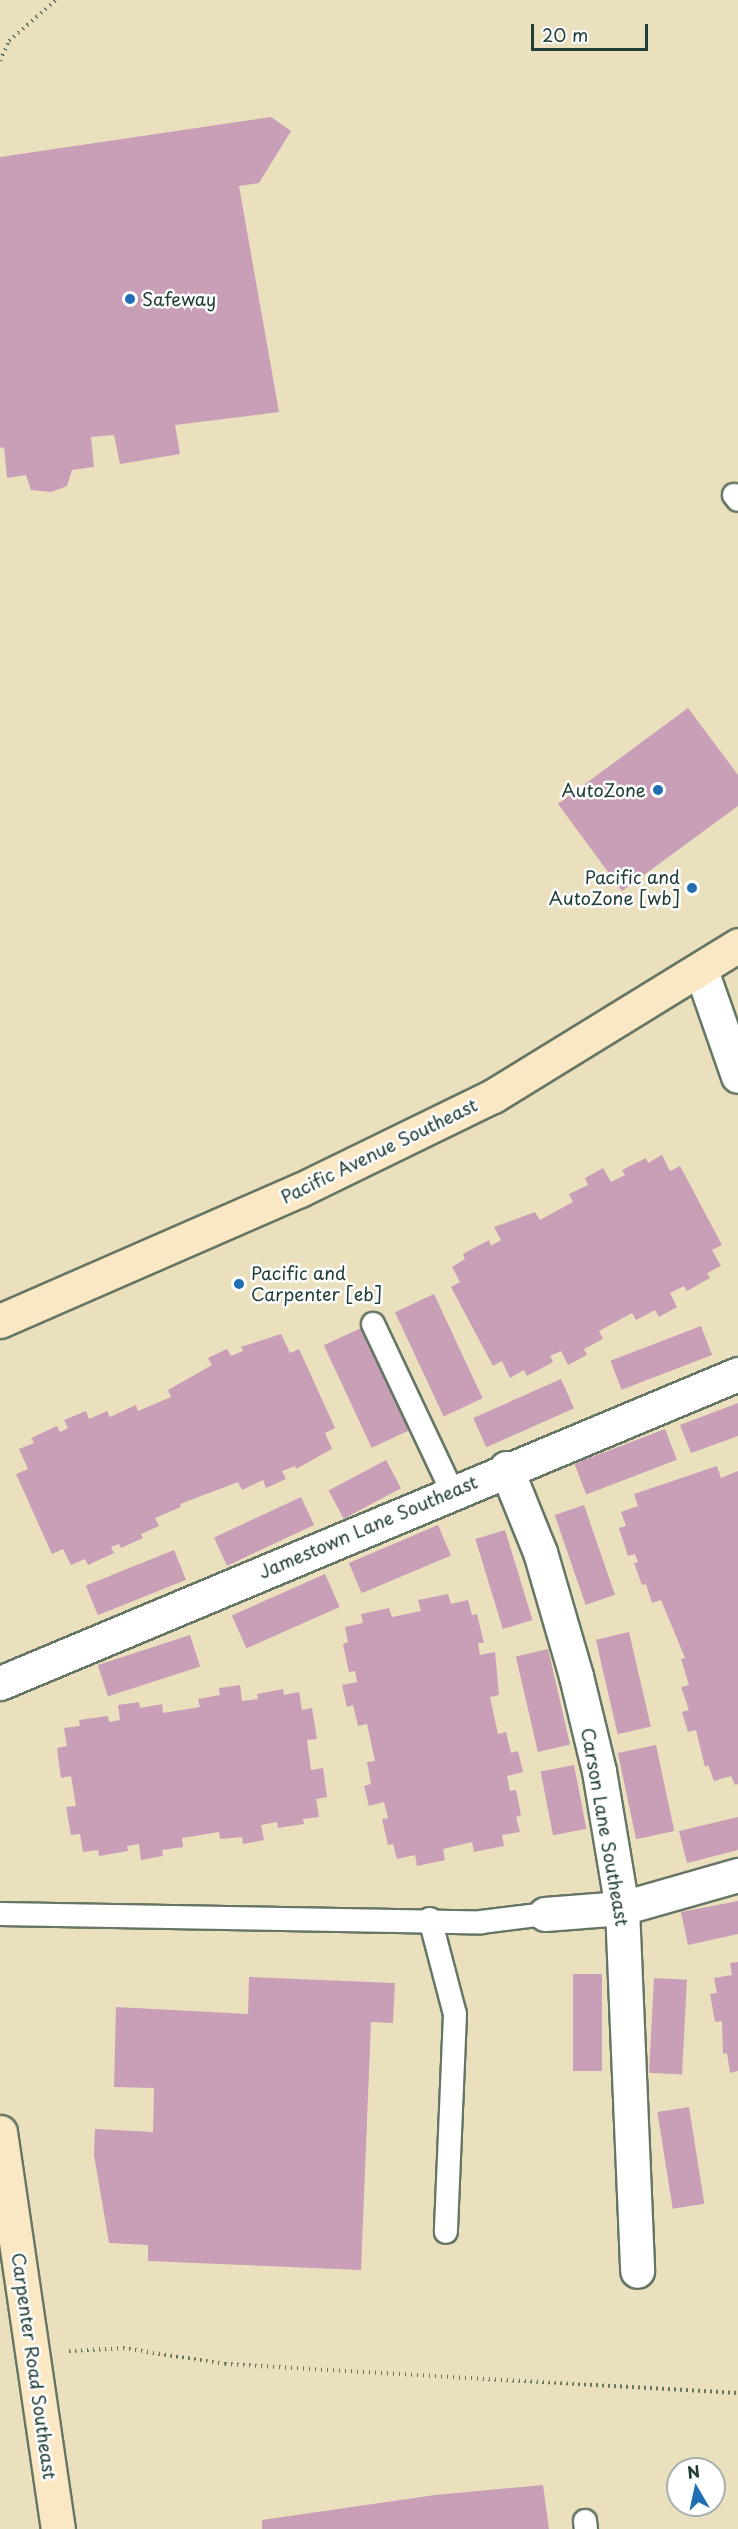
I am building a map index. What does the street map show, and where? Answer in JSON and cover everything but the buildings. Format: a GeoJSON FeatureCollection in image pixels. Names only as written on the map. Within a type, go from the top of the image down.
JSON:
{"type":"FeatureCollection","features":[{"type":"Feature","properties":{"kind":"main road","name":"Pacific Avenue Southeast"},"geometry":{"type":"LineString","coordinates":[[0,1321],[300,1190],[493,1096],[701,970],[738,945]]}},
{"type":"Feature","properties":{"kind":"main road","name":"Carpenter Road Southeast"},"geometry":{"type":"LineString","coordinates":[[0,2132],[58,2529]]}},
{"type":"Feature","properties":{"kind":"street"},"geometry":{"type":"LineString","coordinates":[[701,970],[738,1076]]}},
{"type":"Feature","properties":{"kind":"street","name":"Jamestown Lane Southeast"},"geometry":{"type":"LineString","coordinates":[[0,1683],[506,1468],[738,1374]]}},
{"type":"Feature","properties":{"kind":"street","name":"Carson Lane Southeast"},"geometry":{"type":"LineString","coordinates":[[506,1468],[540,1552],[576,1676],[599,1771],[622,1908],[638,2271]]}},
{"type":"Feature","properties":{"kind":"street"},"geometry":{"type":"LineString","coordinates":[[545,1914],[622,1908],[738,1875]]}},
{"type":"Feature","properties":{"kind":"lane"},"geometry":{"type":"LineString","coordinates":[[374,1324],[452,1491]]}},
{"type":"Feature","properties":{"kind":"lane"},"geometry":{"type":"LineString","coordinates":[[0,1914],[430,1919],[481,1922],[545,1914]]}},
{"type":"Feature","properties":{"kind":"lane"},"geometry":{"type":"LineString","coordinates":[[430,1919],[455,2014],[446,2232]]}},
{"type":"Feature","properties":{"kind":"path"},"geometry":{"type":"LineString","coordinates":[[0,61],[9,41],[56,0]]}},
{"type":"Feature","properties":{"kind":"path"},"geometry":{"type":"LineString","coordinates":[[33,2353],[123,2348],[225,2364],[738,2393]]}},
{"type":"Feature","properties":{"kind":"place","name":"Safeway"},"geometry":{"type":"Point","coordinates":[130,299]}},
{"type":"Feature","properties":{"kind":"place","name":"AutoZone"},"geometry":{"type":"Point","coordinates":[658,790]}},
{"type":"Feature","properties":{"kind":"place","name":"Pacific and AutoZone [wb]"},"geometry":{"type":"Point","coordinates":[692,888]}},
{"type":"Feature","properties":{"kind":"place","name":"Pacific and Carpenter [eb]"},"geometry":{"type":"Point","coordinates":[239,1284]}}]}
